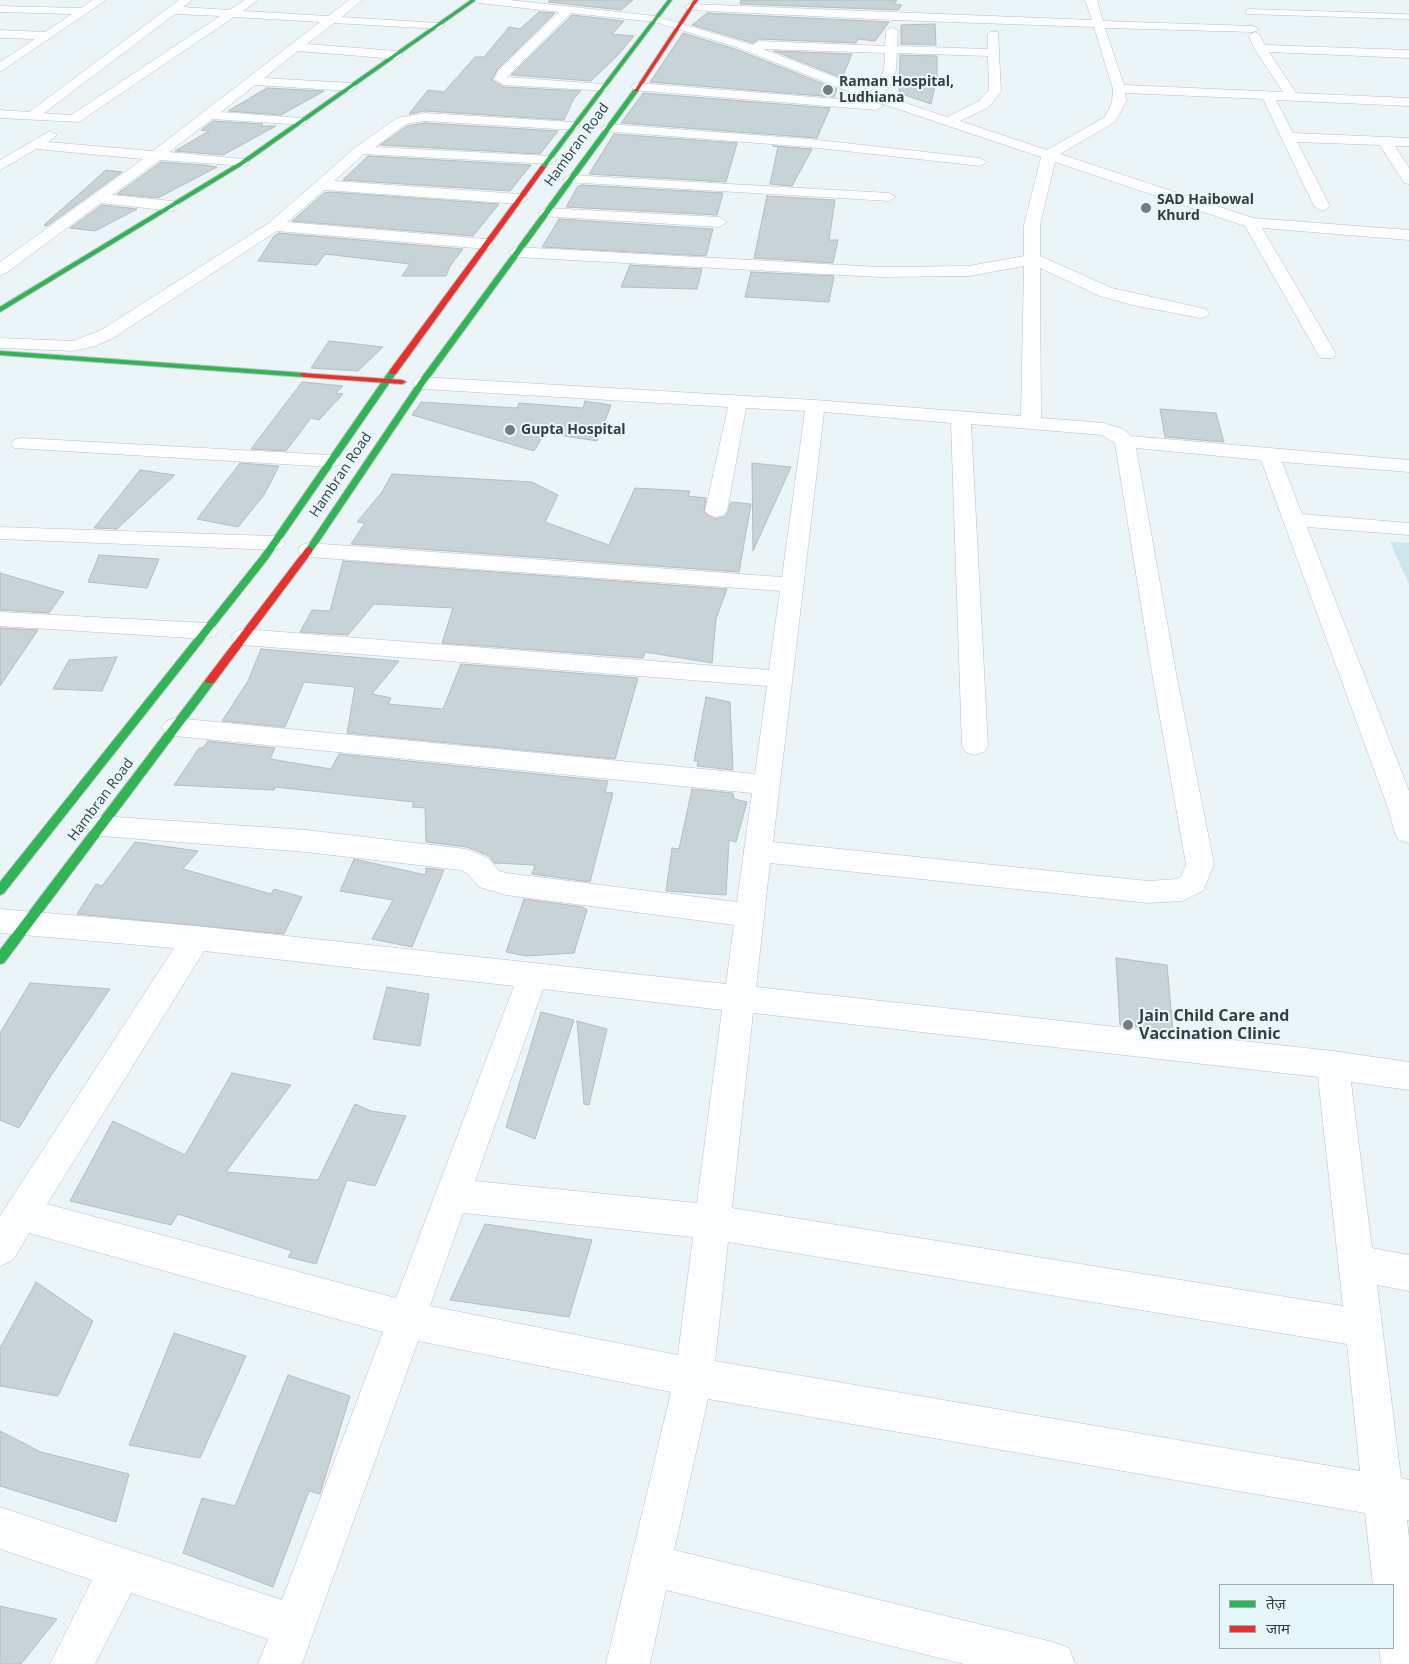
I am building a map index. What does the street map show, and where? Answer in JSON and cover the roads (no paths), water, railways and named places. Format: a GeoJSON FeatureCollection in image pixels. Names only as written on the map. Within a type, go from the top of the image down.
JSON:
{"type":"FeatureCollection","features":[{"type":"Feature","properties":{"kind":"main road"},"geometry":{"type":"LineString","coordinates":[[0,310],[242,162],[474,0]]}},
{"type":"Feature","properties":{"kind":"main road","name":"Hambran Road"},"geometry":{"type":"LineString","coordinates":[[0,890],[274,543],[387,380],[486,244],[550,160],[573,126],[670,0]]}},
{"type":"Feature","properties":{"kind":"main road","name":"Hambran Road"},"geometry":{"type":"LineString","coordinates":[[0,959],[13,922],[100,826],[309,550],[422,383],[638,87],[693,4]]}},
{"type":"Feature","properties":{"kind":"main road"},"geometry":{"type":"LineString","coordinates":[[0,353],[63,352],[422,383]]}},
{"type":"Feature","properties":{"kind":"street"},"geometry":{"type":"LineString","coordinates":[[0,68],[6,60],[47,36],[100,0]]}},
{"type":"Feature","properties":{"kind":"street"},"geometry":{"type":"LineString","coordinates":[[32,116],[186,0]]}},
{"type":"Feature","properties":{"kind":"street"},"geometry":{"type":"LineString","coordinates":[[0,166],[34,146],[252,0]]}},
{"type":"Feature","properties":{"kind":"street"},"geometry":{"type":"LineString","coordinates":[[0,270],[156,156],[356,0]]}},
{"type":"Feature","properties":{"kind":"street"},"geometry":{"type":"LineString","coordinates":[[479,0],[655,19],[737,40],[873,96],[1251,223],[1409,235]]}},
{"type":"Feature","properties":{"kind":"street"},"geometry":{"type":"LineString","coordinates":[[781,12],[785,0]]}},
{"type":"Feature","properties":{"kind":"street"},"geometry":{"type":"LineString","coordinates":[[1031,423],[1032,225],[1049,155],[1110,119],[1119,102],[1119,89],[1091,0]]}},
{"type":"Feature","properties":{"kind":"street"},"geometry":{"type":"LineString","coordinates":[[693,4],[755,15],[781,12],[1253,29]]}},
{"type":"Feature","properties":{"kind":"street"},"geometry":{"type":"LineString","coordinates":[[1292,97],[1260,48],[1253,29],[1248,6],[1405,17]]}},
{"type":"Feature","properties":{"kind":"street"},"geometry":{"type":"LineString","coordinates":[[0,9],[83,11]]}},
{"type":"Feature","properties":{"kind":"street"},"geometry":{"type":"LineString","coordinates":[[569,9],[502,74],[500,79],[508,82],[603,88]]}},
{"type":"Feature","properties":{"kind":"street"},"geometry":{"type":"LineString","coordinates":[[173,10],[439,26]]}},
{"type":"Feature","properties":{"kind":"street"},"geometry":{"type":"LineString","coordinates":[[873,96],[888,80],[892,48],[892,17]]}},
{"type":"Feature","properties":{"kind":"street"},"geometry":{"type":"LineString","coordinates":[[949,120],[984,104],[995,91],[995,53],[992,21]]}},
{"type":"Feature","properties":{"kind":"street"},"geometry":{"type":"LineString","coordinates":[[0,34],[47,36]]}},
{"type":"Feature","properties":{"kind":"street"},"geometry":{"type":"LineString","coordinates":[[737,40],[995,53]]}},
{"type":"Feature","properties":{"kind":"street"},"geometry":{"type":"LineString","coordinates":[[296,48],[397,55]]}},
{"type":"Feature","properties":{"kind":"street"},"geometry":{"type":"LineString","coordinates":[[1260,48],[1409,54]]}},
{"type":"Feature","properties":{"kind":"street"},"geometry":{"type":"LineString","coordinates":[[253,81],[351,87]]}},
{"type":"Feature","properties":{"kind":"street"},"geometry":{"type":"LineString","coordinates":[[638,87],[916,110]]}},
{"type":"Feature","properties":{"kind":"street"},"geometry":{"type":"LineString","coordinates":[[1119,89],[1409,102]]}},
{"type":"Feature","properties":{"kind":"street"},"geometry":{"type":"LineString","coordinates":[[1268,96],[1322,206]]}},
{"type":"Feature","properties":{"kind":"street"},"geometry":{"type":"LineString","coordinates":[[0,114],[74,119]]}},
{"type":"Feature","properties":{"kind":"street"},"geometry":{"type":"LineString","coordinates":[[209,115],[300,122]]}},
{"type":"Feature","properties":{"kind":"street"},"geometry":{"type":"LineString","coordinates":[[0,343],[63,352],[107,334],[274,226],[361,150],[392,127],[412,118],[573,126]]}},
{"type":"Feature","properties":{"kind":"street"},"geometry":{"type":"LineString","coordinates":[[608,128],[809,143],[980,162]]}},
{"type":"Feature","properties":{"kind":"street"},"geometry":{"type":"LineString","coordinates":[[1288,137],[1409,142]]}},
{"type":"Feature","properties":{"kind":"street"},"geometry":{"type":"LineString","coordinates":[[1385,141],[1409,180]]}},
{"type":"Feature","properties":{"kind":"street"},"geometry":{"type":"LineString","coordinates":[[34,146],[242,162]]}},
{"type":"Feature","properties":{"kind":"street"},"geometry":{"type":"LineString","coordinates":[[361,150],[550,160]]}},
{"type":"Feature","properties":{"kind":"street"},"geometry":{"type":"LineString","coordinates":[[570,179],[889,197]]}},
{"type":"Feature","properties":{"kind":"street"},"geometry":{"type":"LineString","coordinates":[[321,185],[520,199]]}},
{"type":"Feature","properties":{"kind":"street"},"geometry":{"type":"LineString","coordinates":[[97,198],[172,206]]}},
{"type":"Feature","properties":{"kind":"street"},"geometry":{"type":"LineString","coordinates":[[546,213],[719,222]]}},
{"type":"Feature","properties":{"kind":"street"},"geometry":{"type":"LineString","coordinates":[[1251,223],[1327,354]]}},
{"type":"Feature","properties":{"kind":"street"},"geometry":{"type":"LineString","coordinates":[[274,226],[486,244]]}},
{"type":"Feature","properties":{"kind":"street"},"geometry":{"type":"LineString","coordinates":[[10,247],[29,249]]}},
{"type":"Feature","properties":{"kind":"street"},"geometry":{"type":"LineString","coordinates":[[516,252],[879,272],[934,273],[969,271],[1033,259],[1106,292],[1138,301],[1200,313]]}},
{"type":"Feature","properties":{"kind":"street"},"geometry":{"type":"LineString","coordinates":[[422,383],[815,406],[1104,429],[1116,433],[1125,441],[1409,466]]}},
{"type":"Feature","properties":{"kind":"street"},"geometry":{"type":"LineString","coordinates":[[716,511],[738,402]]}},
{"type":"Feature","properties":{"kind":"street"},"geometry":{"type":"LineString","coordinates":[[628,1664],[694,1377],[739,999],[815,406]]}},
{"type":"Feature","properties":{"kind":"street"},"geometry":{"type":"LineString","coordinates":[[961,418],[975,746]]}},
{"type":"Feature","properties":{"kind":"street"},"geometry":{"type":"LineString","coordinates":[[758,851],[1148,892],[1182,890],[1193,883],[1200,864],[1164,673],[1125,441]]}},
{"type":"Feature","properties":{"kind":"street"},"geometry":{"type":"LineString","coordinates":[[20,444],[331,461]]}},
{"type":"Feature","properties":{"kind":"street"},"geometry":{"type":"LineString","coordinates":[[1269,455],[1407,816]]}},
{"type":"Feature","properties":{"kind":"street"},"geometry":{"type":"LineString","coordinates":[[1293,520],[1409,529]]}},
{"type":"Feature","properties":{"kind":"street"},"geometry":{"type":"LineString","coordinates":[[0,533],[274,543]]}},
{"type":"Feature","properties":{"kind":"street"},"geometry":{"type":"LineString","coordinates":[[309,550],[792,585]]}},
{"type":"Feature","properties":{"kind":"street"},"geometry":{"type":"LineString","coordinates":[[0,618],[206,631]]}},
{"type":"Feature","properties":{"kind":"street"},"geometry":{"type":"LineString","coordinates":[[243,637],[780,679]]}},
{"type":"Feature","properties":{"kind":"street"},"geometry":{"type":"LineString","coordinates":[[175,727],[766,786]]}},
{"type":"Feature","properties":{"kind":"street"},"geometry":{"type":"LineString","coordinates":[[100,826],[306,841],[466,860],[478,866],[489,879],[506,884],[750,916]]}},
{"type":"Feature","properties":{"kind":"street"},"geometry":{"type":"LineString","coordinates":[[13,922],[196,938],[1333,1065],[1409,1076]]}},
{"type":"Feature","properties":{"kind":"street"},"geometry":{"type":"LineString","coordinates":[[0,1248],[196,938]]}},
{"type":"Feature","properties":{"kind":"street"},"geometry":{"type":"LineString","coordinates":[[280,1664],[533,976]]}},
{"type":"Feature","properties":{"kind":"street"},"geometry":{"type":"LineString","coordinates":[[1333,1065],[1364,1328],[1396,1497],[1403,1664]]}},
{"type":"Feature","properties":{"kind":"street"},"geometry":{"type":"LineString","coordinates":[[453,1195],[712,1222],[1364,1328]]}},
{"type":"Feature","properties":{"kind":"street"},"geometry":{"type":"LineString","coordinates":[[22,1214],[407,1320],[694,1377],[1396,1497]]}},
{"type":"Feature","properties":{"kind":"street"},"geometry":{"type":"LineString","coordinates":[[1356,1263],[1409,1273]]}},
{"type":"Feature","properties":{"kind":"street"},"geometry":{"type":"LineString","coordinates":[[0,1528],[294,1626]]}},
{"type":"Feature","properties":{"kind":"street"},"geometry":{"type":"LineString","coordinates":[[650,1565],[1053,1664]]}},
{"type":"Feature","properties":{"kind":"street"},"geometry":{"type":"LineString","coordinates":[[72,1664],[120,1569]]}},
{"type":"Feature","properties":{"kind":"place","name":"Raman Hospital, Ludhiana"},"geometry":{"type":"Point","coordinates":[828,90]}},
{"type":"Feature","properties":{"kind":"place","name":"SAD Haibowal Khurd"},"geometry":{"type":"Point","coordinates":[1146,208]}},
{"type":"Feature","properties":{"kind":"place","name":"Gupta Hospital"},"geometry":{"type":"Point","coordinates":[510,430]}},
{"type":"Feature","properties":{"kind":"place","name":"Jain Child Care and Vaccination Clinic"},"geometry":{"type":"Point","coordinates":[1128,1025]}}]}
